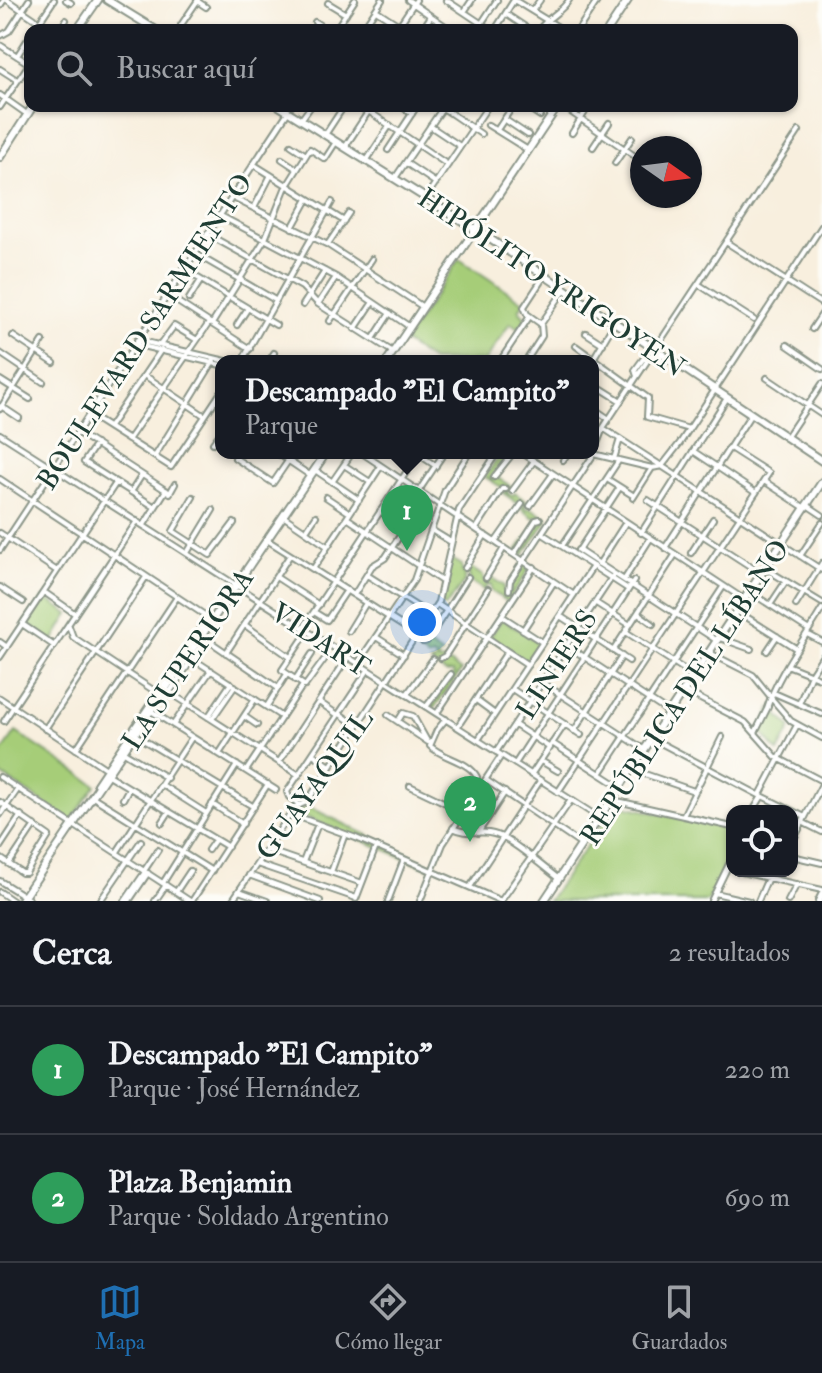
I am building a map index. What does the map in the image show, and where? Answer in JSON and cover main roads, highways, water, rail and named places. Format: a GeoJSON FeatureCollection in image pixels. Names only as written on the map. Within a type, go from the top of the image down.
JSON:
{"type":"FeatureCollection","features":[{"type":"Feature","properties":{"kind":"main road"},"geometry":{"type":"LineString","coordinates":[[84,24],[99,0]]}},
{"type":"Feature","properties":{"kind":"main road"},"geometry":{"type":"LineString","coordinates":[[107,0],[146,24]]}},
{"type":"Feature","properties":{"kind":"main road"},"geometry":{"type":"LineString","coordinates":[[612,24],[625,1]]}},
{"type":"Feature","properties":{"kind":"main road"},"geometry":{"type":"LineString","coordinates":[[0,157],[2,146],[24,112]]}},
{"type":"Feature","properties":{"kind":"main road"},"geometry":{"type":"LineString","coordinates":[[2,146],[26,112]]}},
{"type":"Feature","properties":{"kind":"main road","name":"HIPÓLITO YRIGOYEN"},"geometry":{"type":"LineString","coordinates":[[288,112],[475,229],[822,461]]}},
{"type":"Feature","properties":{"kind":"main road"},"geometry":{"type":"LineString","coordinates":[[391,355],[556,112]]}},
{"type":"Feature","properties":{"kind":"main road","name":"LA SUPERIORA"},"geometry":{"type":"LineString","coordinates":[[24,900],[108,771],[204,637],[210,619],[237,585],[322,459]]}},
{"type":"Feature","properties":{"kind":"main road","name":"REPÚBLICA DEL LÍBANO"},"geometry":{"type":"LineString","coordinates":[[544,901],[822,482]]}},
{"type":"Feature","properties":{"kind":"main road"},"geometry":{"type":"LineString","coordinates":[[819,901],[822,892]]}},
{"type":"Feature","properties":{"kind":"place","name":"Descampado \"El Campito\""},"geometry":{"type":"Point","coordinates":[407,551]}},
{"type":"Feature","properties":{"kind":"place","name":"Plaza Benjamin"},"geometry":{"type":"Point","coordinates":[470,842]}}]}
